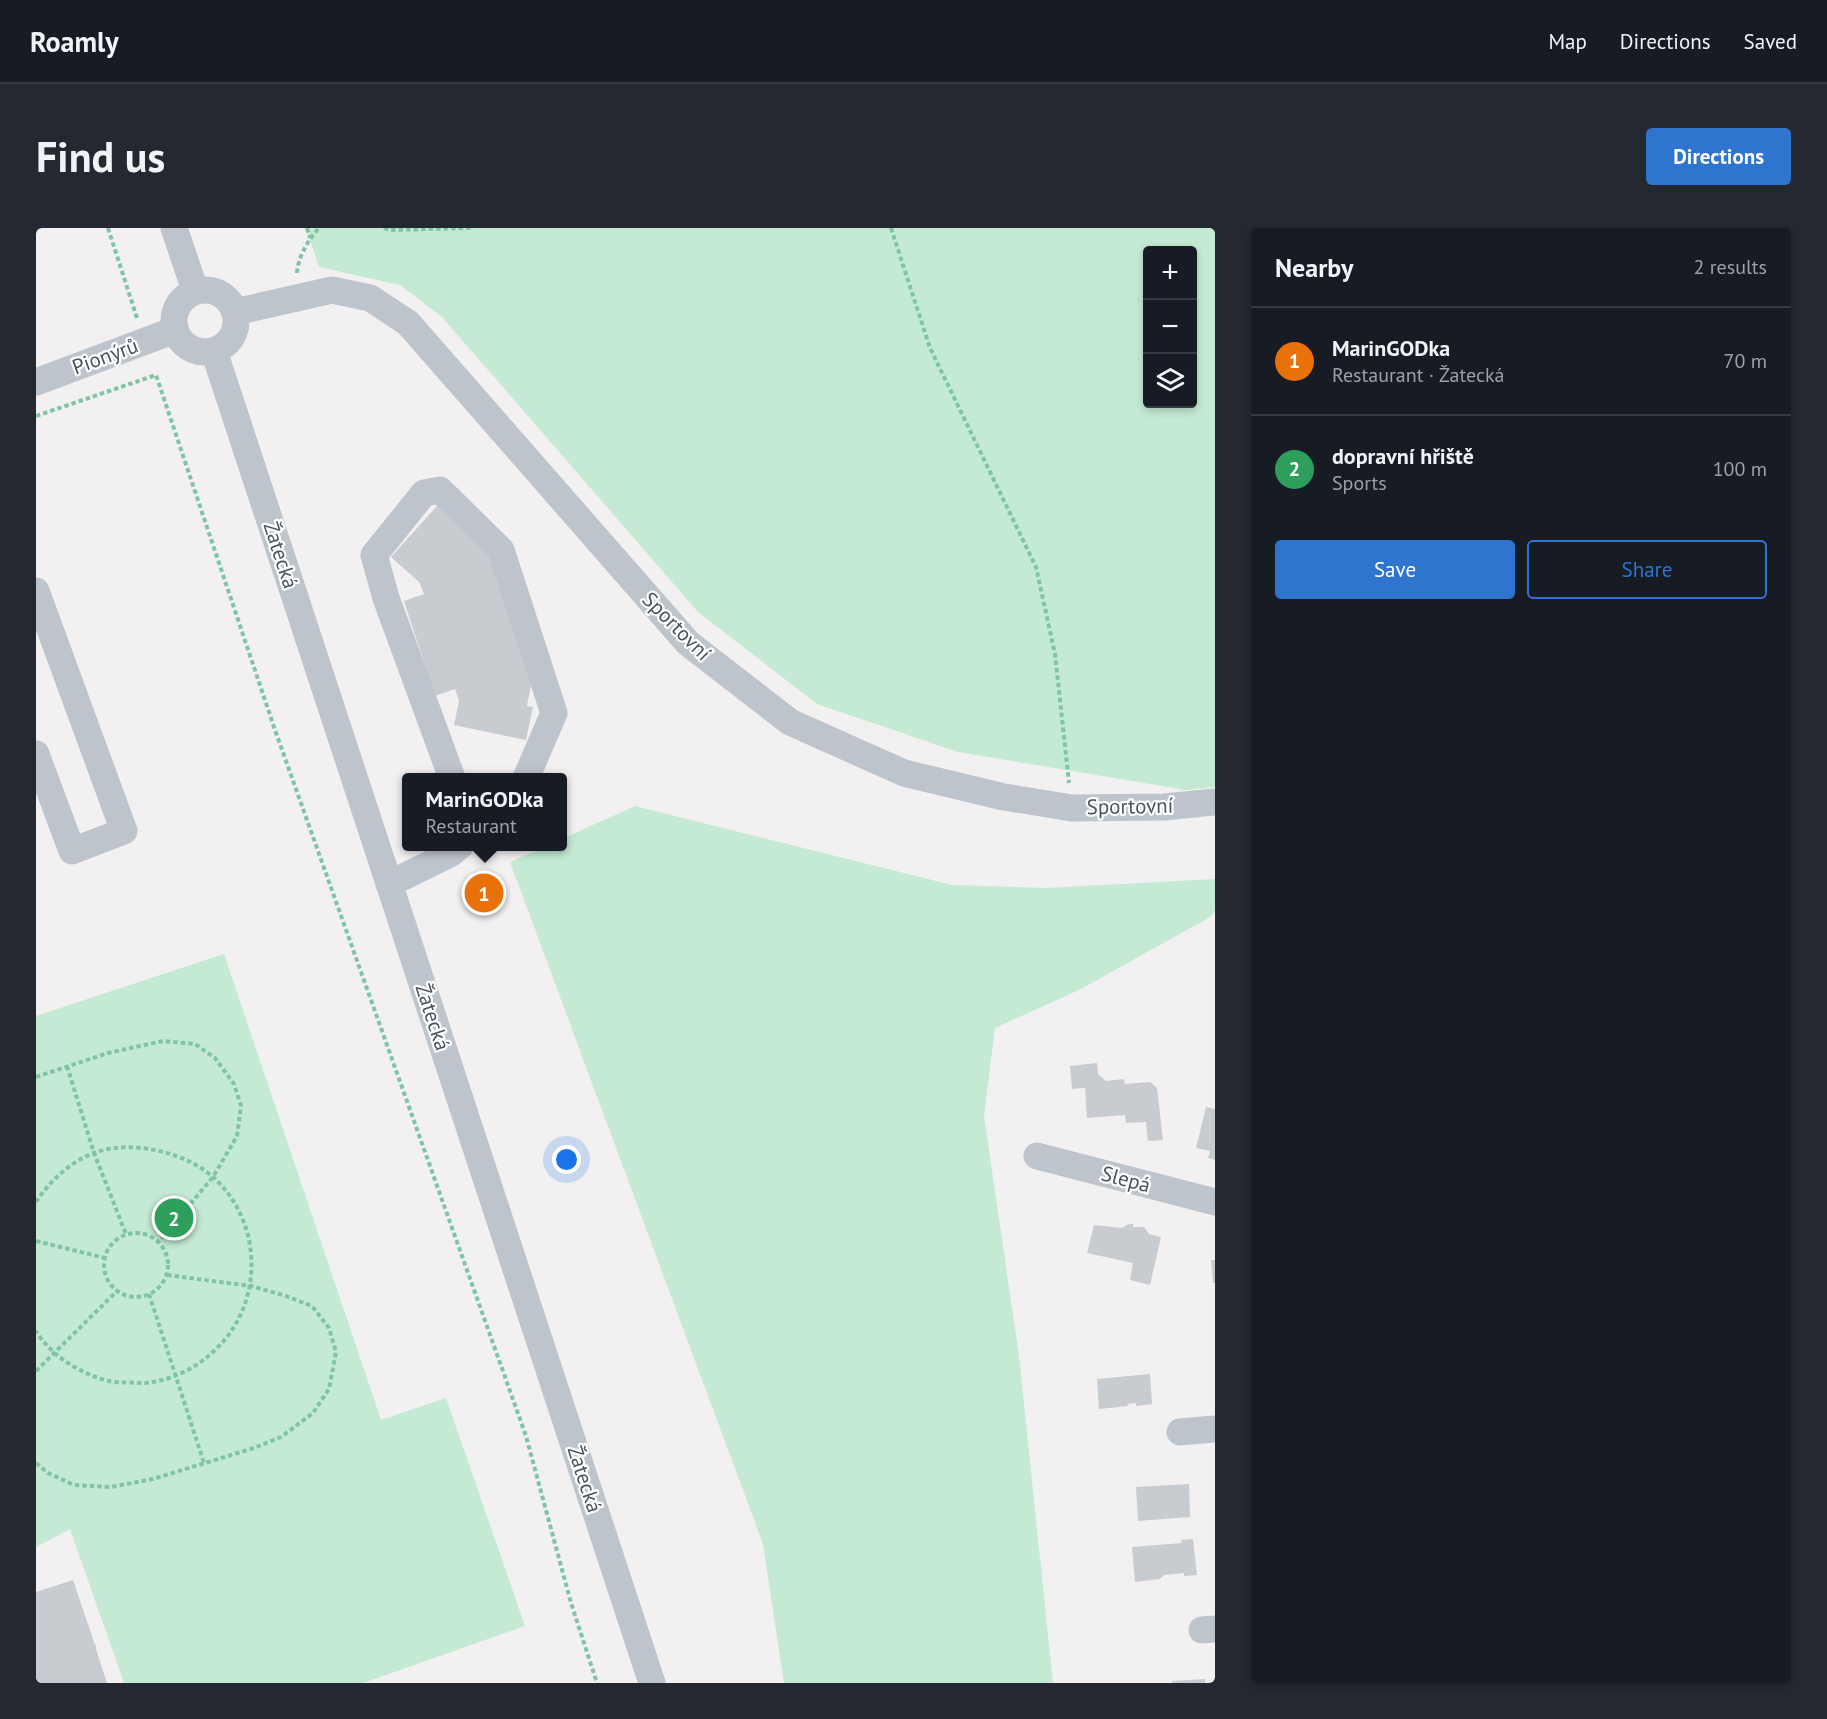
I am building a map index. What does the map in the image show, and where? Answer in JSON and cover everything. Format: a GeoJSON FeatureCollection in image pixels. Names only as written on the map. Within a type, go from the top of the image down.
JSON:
{"type":"FeatureCollection","features":[{"type":"Feature","properties":{"kind":"street"},"geometry":{"type":"LineString","coordinates":[[174,228],[195,290]]}},
{"type":"Feature","properties":{"kind":"street"},"geometry":{"type":"LineString","coordinates":[[195,290],[214,291],[223,295],[231,303],[235,312],[235,331],[223,347],[214,351],[195,351],[179,339],[175,330],[175,312],[178,303],[195,290]]}},
{"type":"Feature","properties":{"kind":"street","name":"Sportovní"},"geometry":{"type":"LineString","coordinates":[[235,312],[332,290],[370,298],[408,323],[688,643],[790,722],[904,773],[1004,797],[1072,808],[1164,807],[1215,802]]}},
{"type":"Feature","properties":{"kind":"street","name":"Pionýrů"},"geometry":{"type":"LineString","coordinates":[[36,382],[175,330]]}},
{"type":"Feature","properties":{"kind":"street","name":"Žatecká"},"geometry":{"type":"LineString","coordinates":[[214,351],[652,1683]]}},
{"type":"Feature","properties":{"kind":"street"},"geometry":{"type":"LineString","coordinates":[[451,773],[386,598],[374,555],[424,493],[440,490],[501,550],[554,713],[528,773]]}},
{"type":"Feature","properties":{"kind":"street"},"geometry":{"type":"LineString","coordinates":[[36,591],[124,831],[72,851],[36,754]]}},
{"type":"Feature","properties":{"kind":"street"},"geometry":{"type":"LineString","coordinates":[[389,884],[454,851]]}},
{"type":"Feature","properties":{"kind":"street","name":"Slepá"},"geometry":{"type":"LineString","coordinates":[[1036,1156],[1215,1202]]}},
{"type":"Feature","properties":{"kind":"street"},"geometry":{"type":"LineString","coordinates":[[1180,1432],[1215,1429]]}},
{"type":"Feature","properties":{"kind":"path"},"geometry":{"type":"LineString","coordinates":[[108,228],[138,321]]}},
{"type":"Feature","properties":{"kind":"path"},"geometry":{"type":"LineString","coordinates":[[307,228],[310,238]]}},
{"type":"Feature","properties":{"kind":"path"},"geometry":{"type":"LineString","coordinates":[[296,298],[298,266],[310,238],[318,228]]}},
{"type":"Feature","properties":{"kind":"path"},"geometry":{"type":"LineString","coordinates":[[384,228],[389,230],[471,228]]}},
{"type":"Feature","properties":{"kind":"path"},"geometry":{"type":"LineString","coordinates":[[891,228],[930,348],[1036,567],[1055,654],[1072,808]]}},
{"type":"Feature","properties":{"kind":"path"},"geometry":{"type":"LineString","coordinates":[[36,416],[156,375],[275,730],[526,1436],[571,1603],[597,1683]]}},
{"type":"Feature","properties":{"kind":"path"},"geometry":{"type":"LineString","coordinates":[[36,1077],[108,1053],[163,1041],[195,1044],[216,1058],[234,1084],[241,1106],[237,1136],[213,1177],[159,1241]]}},
{"type":"Feature","properties":{"kind":"path"},"geometry":{"type":"LineString","coordinates":[[67,1066],[94,1153],[126,1234]]}},
{"type":"Feature","properties":{"kind":"path"},"geometry":{"type":"LineString","coordinates":[[36,1202],[45,1189],[65,1170],[94,1153],[121,1148],[154,1149],[186,1159],[213,1177],[233,1200],[246,1227],[252,1256],[251,1286],[241,1315],[225,1341],[202,1362],[175,1377],[143,1383],[111,1382],[80,1371],[54,1352],[36,1330]]}},
{"type":"Feature","properties":{"kind":"path"},"geometry":{"type":"LineString","coordinates":[[144,1233],[159,1241],[168,1257],[167,1275],[157,1290],[138,1297],[127,1296],[117,1291],[106,1276],[105,1258],[109,1247],[116,1239],[126,1234],[144,1233]]}},
{"type":"Feature","properties":{"kind":"path"},"geometry":{"type":"LineString","coordinates":[[36,1241],[105,1258]]}},
{"type":"Feature","properties":{"kind":"path"},"geometry":{"type":"LineString","coordinates":[[36,1463],[48,1473],[74,1485],[111,1487],[153,1479],[281,1437],[313,1413],[329,1389],[336,1352],[329,1328],[312,1306],[251,1286],[167,1275]]}},
{"type":"Feature","properties":{"kind":"path"},"geometry":{"type":"LineString","coordinates":[[36,1371],[117,1291]]}},
{"type":"Feature","properties":{"kind":"path"},"geometry":{"type":"LineString","coordinates":[[149,1294],[204,1463]]}},
{"type":"Feature","properties":{"kind":"green space"},"geometry":{"type":"Polygon","coordinates":[[[306,228],[1215,228],[1215,787],[1186,790],[958,752],[817,704],[698,612],[442,317],[400,285],[319,267],[306,228]]]}},
{"type":"Feature","properties":{"kind":"green space"},"geometry":{"type":"Polygon","coordinates":[[[635,806],[952,885],[1046,888],[1215,879],[1215,910],[1212,916],[1079,990],[995,1028],[984,1116],[1019,1356],[1053,1683],[784,1683],[763,1544],[510,862],[536,851],[567,851],[567,837],[635,806]]]}},
{"type":"Feature","properties":{"kind":"green space"},"geometry":{"type":"Polygon","coordinates":[[[224,954],[381,1420],[446,1398],[525,1626],[363,1683],[124,1683],[70,1529],[36,1547],[36,1016],[224,954]]]}},
{"type":"Feature","properties":{"kind":"building"},"geometry":{"type":"Polygon","coordinates":[[[437,506],[491,555],[532,679],[527,706],[533,707],[526,740],[454,725],[459,701],[455,689],[435,696],[404,601],[424,594],[419,582],[391,557],[437,506]]]}},
{"type":"Feature","properties":{"kind":"building"},"geometry":{"type":"Polygon","coordinates":[[[1097,1063],[1098,1074],[1106,1081],[1124,1079],[1125,1084],[1150,1082],[1157,1088],[1163,1140],[1148,1141],[1146,1122],[1126,1123],[1125,1115],[1087,1118],[1085,1088],[1072,1089],[1070,1066],[1097,1063]]]}},
{"type":"Feature","properties":{"kind":"building"},"geometry":{"type":"Polygon","coordinates":[[[1206,1107],[1215,1109],[1215,1160],[1208,1158],[1210,1151],[1196,1148],[1206,1107]]]}},
{"type":"Feature","properties":{"kind":"building"},"geometry":{"type":"Polygon","coordinates":[[[1133,1224],[1133,1227],[1144,1227],[1149,1234],[1161,1237],[1150,1285],[1130,1280],[1133,1263],[1087,1253],[1094,1225],[1122,1228],[1133,1224]]]}},
{"type":"Feature","properties":{"kind":"building"},"geometry":{"type":"Polygon","coordinates":[[[1211,1260],[1215,1260],[1215,1283],[1213,1283],[1211,1260]]]}},
{"type":"Feature","properties":{"kind":"building"},"geometry":{"type":"Polygon","coordinates":[[[1150,1374],[1152,1404],[1136,1406],[1136,1403],[1099,1409],[1097,1379],[1150,1374]]]}},
{"type":"Feature","properties":{"kind":"building"},"geometry":{"type":"Polygon","coordinates":[[[1189,1484],[1190,1517],[1138,1521],[1136,1487],[1189,1484]]]}},
{"type":"Feature","properties":{"kind":"building"},"geometry":{"type":"Polygon","coordinates":[[[1193,1539],[1197,1575],[1184,1576],[1184,1573],[1164,1575],[1160,1579],[1135,1582],[1132,1547],[1182,1543],[1181,1540],[1193,1539]]]}},
{"type":"Feature","properties":{"kind":"building"},"geometry":{"type":"Polygon","coordinates":[[[73,1580],[107,1683],[36,1683],[36,1592],[73,1580]]]}},
{"type":"Feature","properties":{"kind":"building"},"geometry":{"type":"Polygon","coordinates":[[[1205,1679],[1205,1683],[1172,1683],[1172,1681],[1205,1679]]]}},
{"type":"Feature","properties":{"kind":"place","name":"MarinGODka"},"geometry":{"type":"Point","coordinates":[484,893]}},
{"type":"Feature","properties":{"kind":"place","name":"dopravní hřiště"},"geometry":{"type":"Point","coordinates":[174,1218]}}]}
